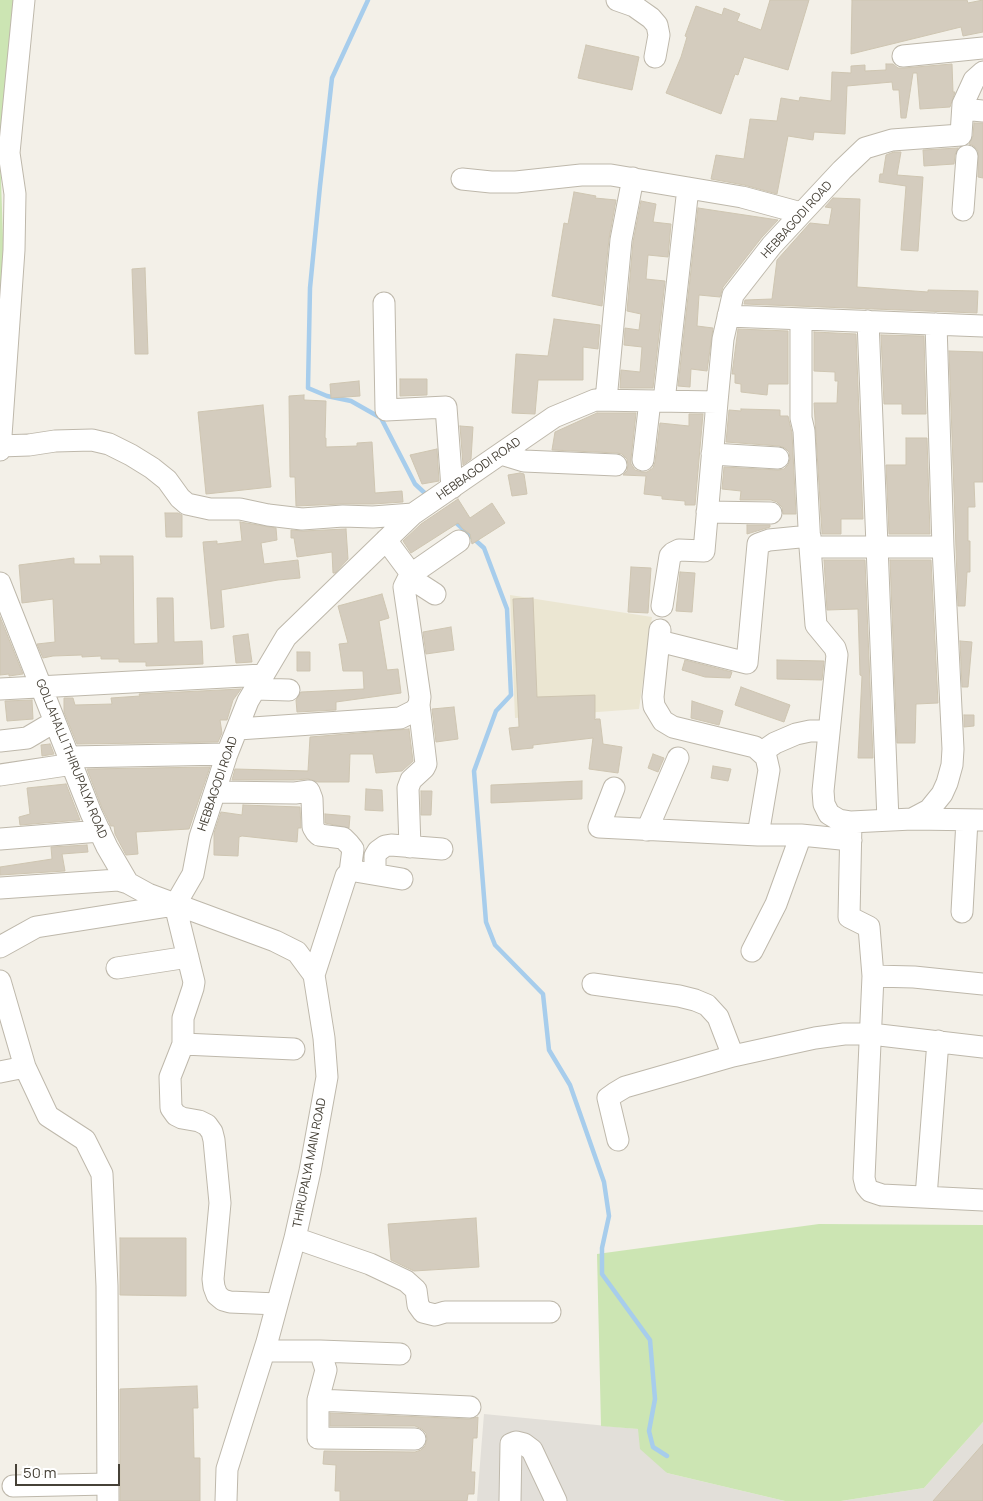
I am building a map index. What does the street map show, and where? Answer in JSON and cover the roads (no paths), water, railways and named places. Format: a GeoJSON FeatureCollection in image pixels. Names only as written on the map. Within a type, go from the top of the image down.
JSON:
{"type":"FeatureCollection","features":[{"type":"Feature","properties":{"kind":"street"},"geometry":{"type":"LineString","coordinates":[[24,0],[9,153],[15,194],[14,250],[0,448],[55,441],[92,440],[109,444],[132,454],[152,468],[167,480],[180,498],[187,504],[210,509],[240,509],[302,519],[343,516],[373,517],[433,501],[446,407],[386,410],[384,303]]}},
{"type":"Feature","properties":{"kind":"street"},"geometry":{"type":"LineString","coordinates":[[616,0],[634,6],[651,18],[657,25],[659,35],[655,57]]}},
{"type":"Feature","properties":{"kind":"street"},"geometry":{"type":"LineString","coordinates":[[903,56],[983,48]]}},
{"type":"Feature","properties":{"kind":"street"},"geometry":{"type":"LineString","coordinates":[[963,210],[975,157],[961,155],[963,104],[974,80],[983,72]]}},
{"type":"Feature","properties":{"kind":"street"},"geometry":{"type":"LineString","coordinates":[[963,104],[972,110],[983,111]]}},
{"type":"Feature","properties":{"kind":"street","name":"HEBBAGODI ROAD"},"geometry":{"type":"LineString","coordinates":[[175,905],[194,874],[200,837],[227,754],[248,701],[286,636],[386,540],[433,501],[554,417],[594,400],[717,402],[723,339],[733,295],[772,245],[865,148],[892,140],[961,135]]}},
{"type":"Feature","properties":{"kind":"street"},"geometry":{"type":"LineString","coordinates":[[462,179],[516,182],[581,175],[611,175],[751,199],[801,214]]}},
{"type":"Feature","properties":{"kind":"street"},"geometry":{"type":"LineString","coordinates":[[606,400],[621,240],[633,178]]}},
{"type":"Feature","properties":{"kind":"street"},"geometry":{"type":"LineString","coordinates":[[643,460],[657,401],[688,188]]}},
{"type":"Feature","properties":{"kind":"street"},"geometry":{"type":"LineString","coordinates":[[728,316],[983,326]]}},
{"type":"Feature","properties":{"kind":"street"},"geometry":{"type":"LineString","coordinates":[[801,319],[800,418],[804,431],[816,625],[836,648],[837,655],[823,791],[824,804],[829,814],[840,820],[851,831],[849,916],[869,927],[873,976],[872,1034],[864,1178],[866,1186],[870,1190],[882,1195],[983,1200]]}},
{"type":"Feature","properties":{"kind":"street"},"geometry":{"type":"LineString","coordinates":[[868,321],[888,820]]}},
{"type":"Feature","properties":{"kind":"street"},"geometry":{"type":"LineString","coordinates":[[912,819],[922,815],[936,803],[947,783],[952,766],[953,749],[943,547],[936,324]]}},
{"type":"Feature","properties":{"kind":"street"},"geometry":{"type":"LineString","coordinates":[[662,606],[670,556],[679,550],[704,551],[717,402]]}},
{"type":"Feature","properties":{"kind":"street"},"geometry":{"type":"LineString","coordinates":[[501,454],[524,461],[616,466]]}},
{"type":"Feature","properties":{"kind":"street"},"geometry":{"type":"LineString","coordinates":[[712,454],[778,458]]}},
{"type":"Feature","properties":{"kind":"street"},"geometry":{"type":"LineString","coordinates":[[707,512],[771,513]]}},
{"type":"Feature","properties":{"kind":"street"},"geometry":{"type":"LineString","coordinates":[[386,540],[418,584],[435,594]]}},
{"type":"Feature","properties":{"kind":"street"},"geometry":{"type":"LineString","coordinates":[[758,836],[769,763],[762,752],[755,747],[673,727],[663,721],[654,706],[653,696],[659,636],[747,663],[758,544],[769,540],[877,546],[943,547]]}},
{"type":"Feature","properties":{"kind":"street"},"geometry":{"type":"LineString","coordinates":[[410,847],[408,788],[410,780],[426,764],[419,705],[420,697],[404,588],[410,575],[459,541]]}},
{"type":"Feature","properties":{"kind":"street","name":"GOLLAHALLI THIRUPALYA ROAD"},"geometry":{"type":"LineString","coordinates":[[0,583],[54,722],[100,831],[128,883]]}},
{"type":"Feature","properties":{"kind":"street"},"geometry":{"type":"LineString","coordinates":[[0,689],[259,682],[289,690]]}},
{"type":"Feature","properties":{"kind":"street"},"geometry":{"type":"LineString","coordinates":[[238,729],[400,718],[414,711],[419,705]]}},
{"type":"Feature","properties":{"kind":"street"},"geometry":{"type":"LineString","coordinates":[[0,741],[27,738],[54,722]]}},
{"type":"Feature","properties":{"kind":"street"},"geometry":{"type":"LineString","coordinates":[[762,752],[775,743],[796,734],[810,731],[829,731]]}},
{"type":"Feature","properties":{"kind":"street"},"geometry":{"type":"LineString","coordinates":[[0,775],[72,761],[227,754]]}},
{"type":"Feature","properties":{"kind":"street"},"geometry":{"type":"LineString","coordinates":[[646,830],[678,758]]}},
{"type":"Feature","properties":{"kind":"street"},"geometry":{"type":"LineString","coordinates":[[614,788],[598,827],[758,836],[851,831],[888,820],[975,820],[962,912]]}},
{"type":"Feature","properties":{"kind":"street"},"geometry":{"type":"LineString","coordinates":[[216,792],[294,794],[309,791],[312,799],[313,827],[316,832],[319,835],[343,838],[353,849],[350,872],[344,881],[314,975]]}},
{"type":"Feature","properties":{"kind":"street"},"geometry":{"type":"LineString","coordinates":[[0,839],[100,831]]}},
{"type":"Feature","properties":{"kind":"street"},"geometry":{"type":"LineString","coordinates":[[752,950],[776,904],[801,835]]}},
{"type":"Feature","properties":{"kind":"street"},"geometry":{"type":"LineString","coordinates":[[375,874],[375,856],[381,848],[391,845],[442,849]]}},
{"type":"Feature","properties":{"kind":"street"},"geometry":{"type":"LineString","coordinates":[[350,872],[356,871],[402,878]]}},
{"type":"Feature","properties":{"kind":"street"},"geometry":{"type":"LineString","coordinates":[[0,888],[118,880],[175,905]]}},
{"type":"Feature","properties":{"kind":"street"},"geometry":{"type":"LineString","coordinates":[[0,947],[36,927],[175,905]]}},
{"type":"Feature","properties":{"kind":"street"},"geometry":{"type":"LineString","coordinates":[[175,905],[193,977],[193,988],[183,1018],[183,1044],[170,1077],[171,1108],[176,1115],[182,1118],[199,1121],[206,1125],[212,1132],[214,1140],[220,1209],[213,1279],[214,1287],[218,1295],[230,1302],[277,1304]]}},
{"type":"Feature","properties":{"kind":"street","name":"THIRUPALYA MAIN ROAD"},"geometry":{"type":"LineString","coordinates":[[175,905],[275,941],[297,952],[314,975],[324,1038],[327,1077],[310,1172],[295,1238],[265,1351],[227,1469],[226,1501]]}},
{"type":"Feature","properties":{"kind":"street"},"geometry":{"type":"LineString","coordinates":[[118,968],[188,957]]}},
{"type":"Feature","properties":{"kind":"street"},"geometry":{"type":"LineString","coordinates":[[873,976],[914,977],[983,984]]}},
{"type":"Feature","properties":{"kind":"street"},"geometry":{"type":"LineString","coordinates":[[0,981],[26,1067],[48,1116],[85,1140],[102,1174],[107,1286],[108,1492],[13,1486]]}},
{"type":"Feature","properties":{"kind":"street"},"geometry":{"type":"LineString","coordinates":[[593,984],[678,996],[706,1005],[718,1017],[733,1056]]}},
{"type":"Feature","properties":{"kind":"street"},"geometry":{"type":"LineString","coordinates":[[618,1140],[608,1098],[615,1092],[625,1087],[733,1056],[815,1038],[844,1034],[872,1034],[983,1047]]}},
{"type":"Feature","properties":{"kind":"street"},"geometry":{"type":"LineString","coordinates":[[926,1198],[938,1041]]}},
{"type":"Feature","properties":{"kind":"street"},"geometry":{"type":"LineString","coordinates":[[183,1044],[294,1049]]}},
{"type":"Feature","properties":{"kind":"street"},"geometry":{"type":"LineString","coordinates":[[0,1072],[26,1067]]}},
{"type":"Feature","properties":{"kind":"street"},"geometry":{"type":"LineString","coordinates":[[295,1238],[370,1264],[406,1281],[416,1290],[418,1305],[423,1312],[434,1314],[445,1312],[550,1312]]}},
{"type":"Feature","properties":{"kind":"street"},"geometry":{"type":"LineString","coordinates":[[265,1351],[400,1354]]}},
{"type":"Feature","properties":{"kind":"street"},"geometry":{"type":"LineString","coordinates":[[320,1351],[326,1370],[318,1400],[318,1438],[415,1439]]}},
{"type":"Feature","properties":{"kind":"street"},"geometry":{"type":"LineString","coordinates":[[318,1400],[470,1407]]}},
{"type":"Feature","properties":{"kind":"street"},"geometry":{"type":"LineString","coordinates":[[510,1501],[511,1444],[516,1442],[524,1444],[532,1450],[556,1501]]}},
{"type":"Feature","properties":{"kind":"waterway"},"geometry":{"type":"LineString","coordinates":[[368,0],[332,78],[310,288],[308,388],[327,396],[351,401],[381,418],[415,484],[429,497]]}},
{"type":"Feature","properties":{"kind":"waterway"},"geometry":{"type":"LineString","coordinates":[[453,520],[484,548],[507,609],[511,695],[496,711],[474,771],[486,922],[495,945],[543,994],[549,1050],[570,1085],[604,1182],[609,1216],[602,1248],[602,1274],[650,1340],[655,1399],[649,1431],[653,1447],[667,1456]]}}]}
